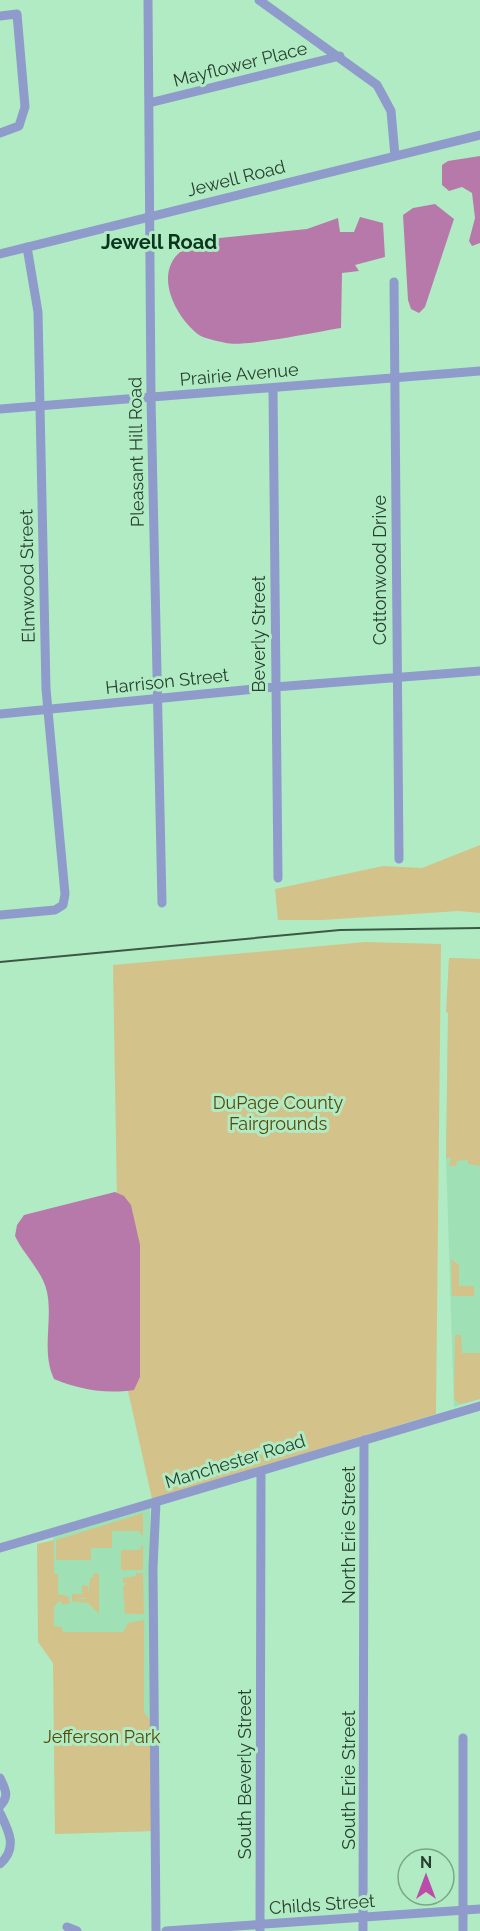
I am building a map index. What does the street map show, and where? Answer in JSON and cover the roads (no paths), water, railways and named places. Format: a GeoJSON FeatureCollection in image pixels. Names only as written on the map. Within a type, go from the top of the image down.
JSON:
{"type":"FeatureCollection","features":[{"type":"Feature","properties":{"kind":"street","name":"Pleasant Hill Road"},"geometry":{"type":"LineString","coordinates":[[148,0],[151,398],[162,903]]}},
{"type":"Feature","properties":{"kind":"street"},"geometry":{"type":"LineString","coordinates":[[259,0],[370,77],[386,99],[392,118],[395,156]]}},
{"type":"Feature","properties":{"kind":"street"},"geometry":{"type":"LineString","coordinates":[[0,16],[17,15],[25,113],[19,126],[0,133]]}},
{"type":"Feature","properties":{"kind":"street","name":"Mayflower Place"},"geometry":{"type":"LineString","coordinates":[[148,103],[340,56]]}},
{"type":"Feature","properties":{"kind":"street","name":"Jewell Road"},"geometry":{"type":"LineString","coordinates":[[0,254],[480,135]]}},
{"type":"Feature","properties":{"kind":"street","name":"Elmwood Street"},"geometry":{"type":"LineString","coordinates":[[0,915],[55,910],[63,905],[64,882],[48,709],[38,312],[27,248]]}},
{"type":"Feature","properties":{"kind":"street","name":"Cottonwood Drive"},"geometry":{"type":"LineString","coordinates":[[394,282],[399,859]]}},
{"type":"Feature","properties":{"kind":"street","name":"Prairie Avenue"},"geometry":{"type":"LineString","coordinates":[[0,410],[273,389],[395,376],[480,371]]}},
{"type":"Feature","properties":{"kind":"street","name":"Beverly Street"},"geometry":{"type":"LineString","coordinates":[[273,389],[278,878]]}},
{"type":"Feature","properties":{"kind":"street","name":"Harrison Street"},"geometry":{"type":"LineString","coordinates":[[0,714],[275,687],[480,671]]}},
{"type":"Feature","properties":{"kind":"street","name":"Manchester Road"},"geometry":{"type":"LineString","coordinates":[[0,1548],[480,1406]]}},
{"type":"Feature","properties":{"kind":"street","name":"North Erie Street"},"geometry":{"type":"LineString","coordinates":[[364,1440],[365,1629]]}},
{"type":"Feature","properties":{"kind":"street","name":"South Beverly Street"},"geometry":{"type":"LineString","coordinates":[[260,1928],[261,1471]]}},
{"type":"Feature","properties":{"kind":"street"},"geometry":{"type":"LineString","coordinates":[[156,1502],[154,1624],[156,1931]]}},
{"type":"Feature","properties":{"kind":"street","name":"South Erie Street"},"geometry":{"type":"LineString","coordinates":[[363,1931],[365,1629]]}},
{"type":"Feature","properties":{"kind":"street"},"geometry":{"type":"LineString","coordinates":[[463,1738],[463,1931]]}},
{"type":"Feature","properties":{"kind":"street"},"geometry":{"type":"LineString","coordinates":[[0,1778],[6,1791],[5,1801],[0,1806]]}},
{"type":"Feature","properties":{"kind":"street"},"geometry":{"type":"LineString","coordinates":[[0,1813],[12,1837],[8,1857],[0,1864]]}},
{"type":"Feature","properties":{"kind":"street","name":"Childs Street"},"geometry":{"type":"LineString","coordinates":[[166,1931],[260,1928],[480,1909]]}},
{"type":"Feature","properties":{"kind":"street"},"geometry":{"type":"LineString","coordinates":[[67,1927],[77,1931]]}},
{"type":"Feature","properties":{"kind":"railway"},"geometry":{"type":"LineString","coordinates":[[0,962],[340,930],[480,928]]}},
{"type":"Feature","properties":{"kind":"district","name":"Jewell Road"},"geometry":{"type":"Point","coordinates":[159,242]}},
{"type":"Feature","properties":{"kind":"park label","name":"DuPage County Fairgrounds"},"geometry":{"type":"Point","coordinates":[278,1112]}},
{"type":"Feature","properties":{"kind":"park label","name":"Jefferson Park"},"geometry":{"type":"Point","coordinates":[102,1736]}}]}
